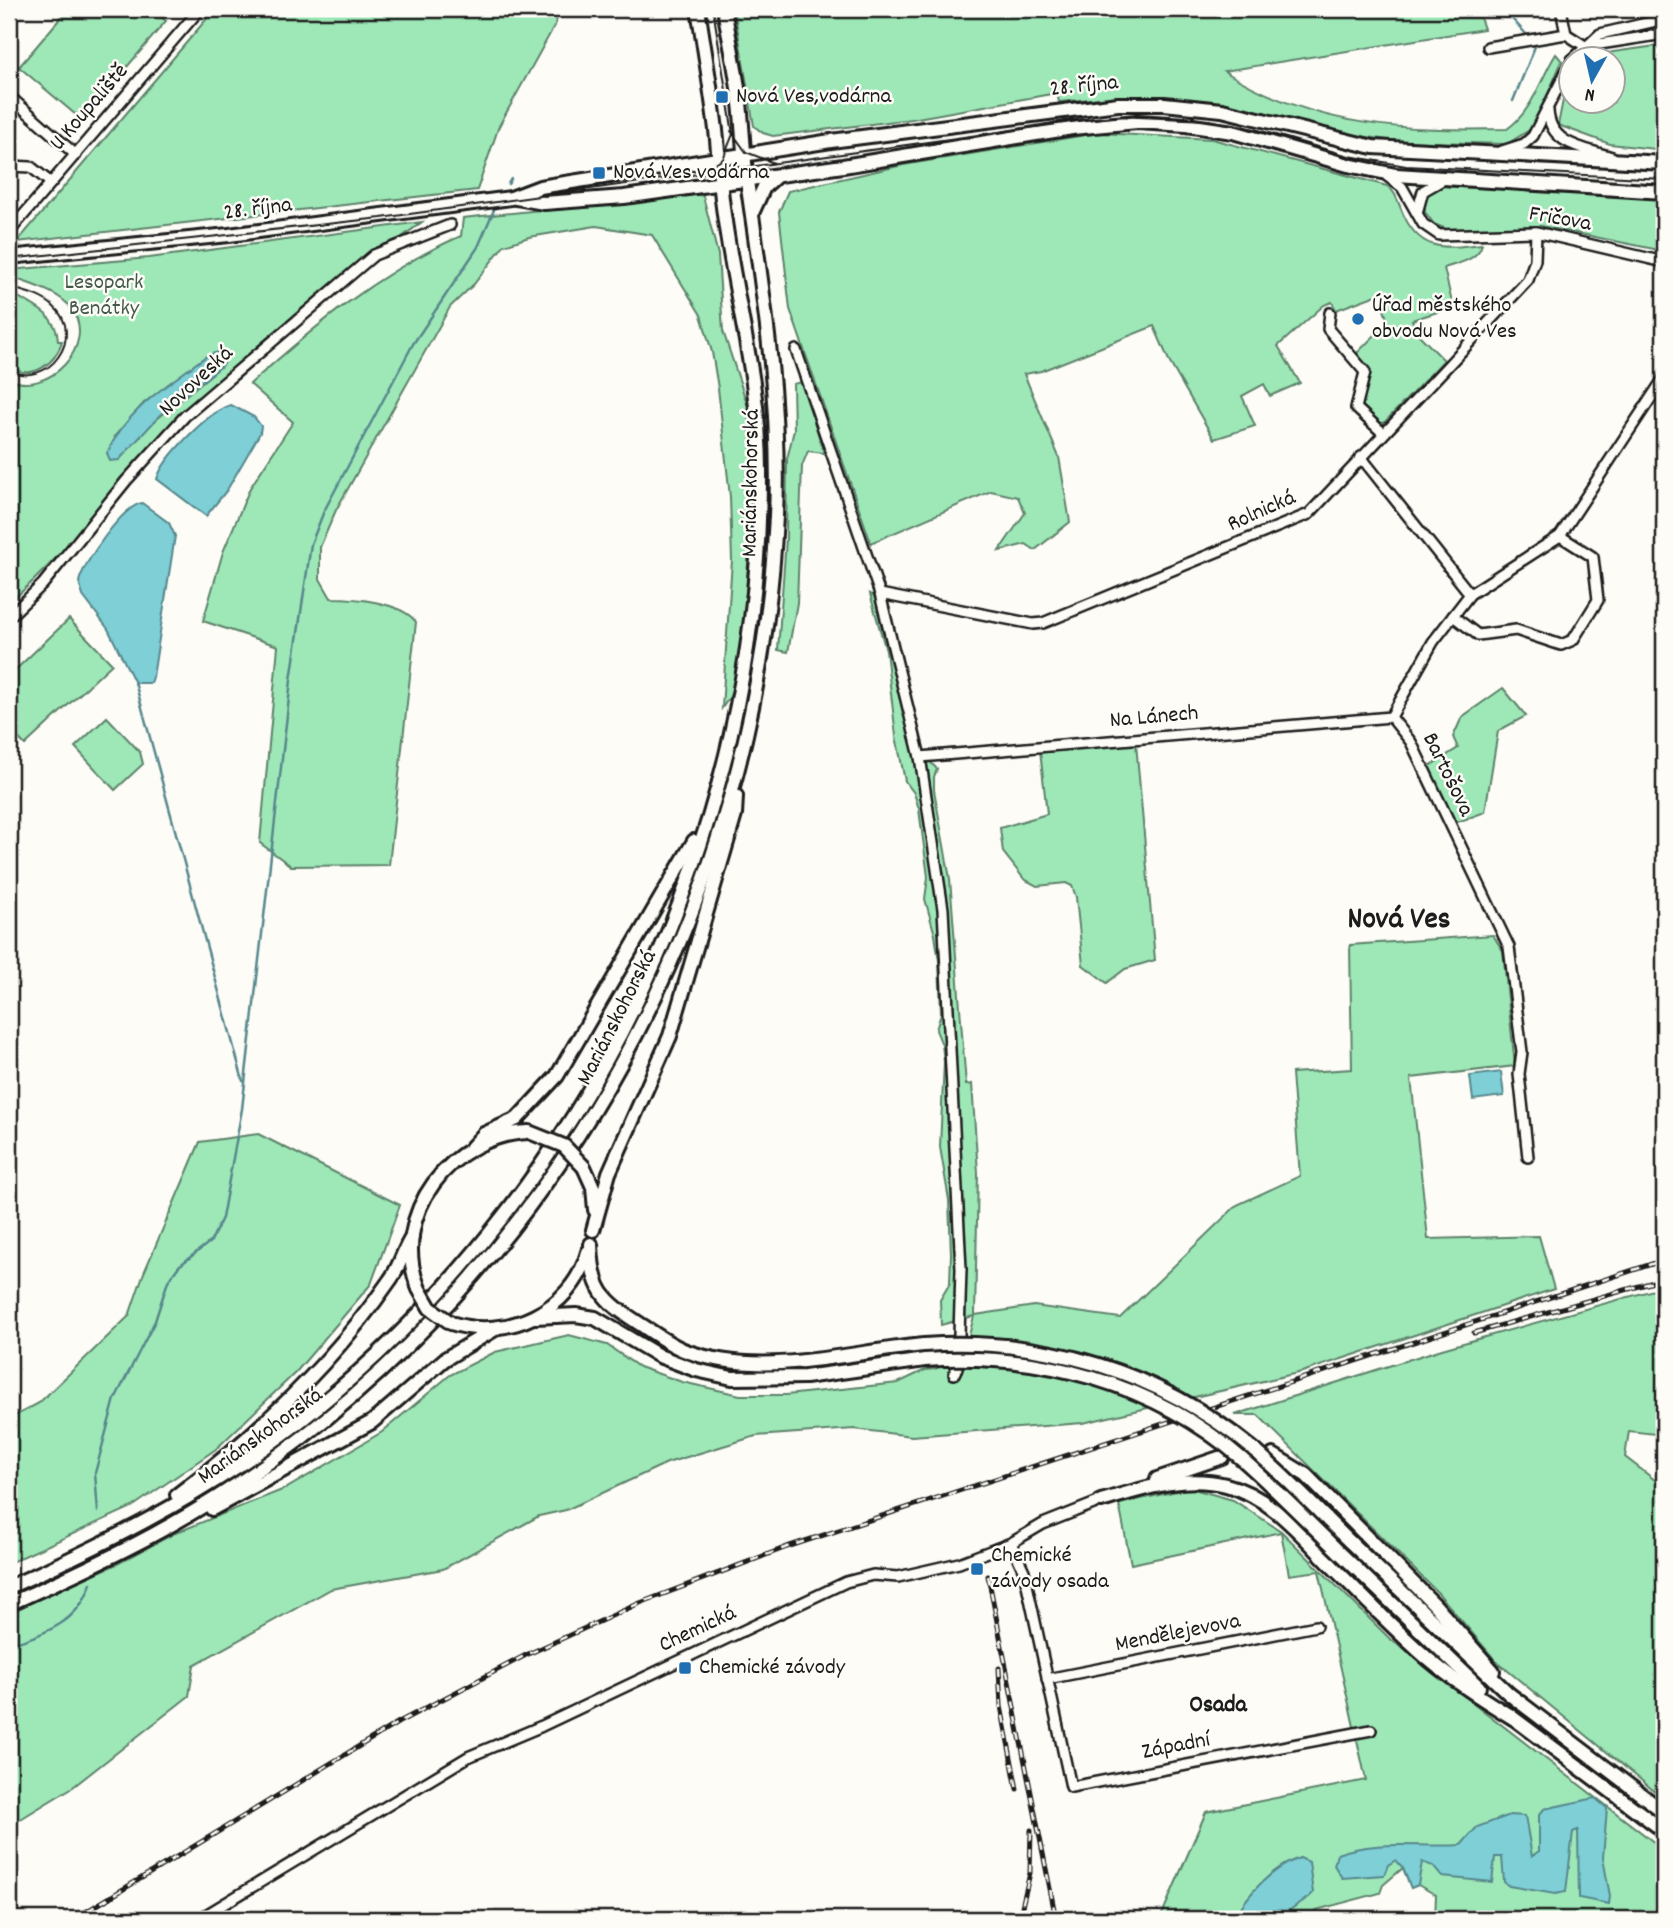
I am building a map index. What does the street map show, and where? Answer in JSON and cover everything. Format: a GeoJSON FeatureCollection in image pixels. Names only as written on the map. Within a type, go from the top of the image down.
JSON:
{"type":"FeatureCollection","features":[{"type":"Feature","properties":{"kind":"main road","name":"Mariánskohorská"},"geometry":{"type":"LineString","coordinates":[[9,1587],[129,1531],[233,1470],[321,1405],[419,1313],[516,1199],[571,1122],[632,1014],[680,907],[724,771],[752,618],[760,468],[750,362],[720,183],[698,9]]}},
{"type":"Feature","properties":{"kind":"main road","name":"Mariánskohorská"},"geometry":{"type":"LineString","coordinates":[[9,1604],[88,1569],[166,1528],[240,1483],[326,1419],[428,1324],[529,1208],[583,1130],[646,1020],[693,913],[738,774],[763,652],[776,512],[775,398],[744,155],[741,111],[724,9]]}},
{"type":"Feature","properties":{"kind":"main road","name":"28. října"},"geometry":{"type":"LineString","coordinates":[[512,198],[540,187],[744,155],[1093,106],[1141,103],[1232,112],[1373,147],[1618,158],[1664,163]]}},
{"type":"Feature","properties":{"kind":"main road","name":"28. října"},"geometry":{"type":"LineString","coordinates":[[9,257],[242,233],[512,198],[558,202],[747,180],[1072,128],[1137,122],[1233,132],[1379,173],[1664,192]]}},
{"type":"Feature","properties":{"kind":"main road"},"geometry":{"type":"LineString","coordinates":[[752,217],[764,187],[778,176]]}},
{"type":"Feature","properties":{"kind":"main road"},"geometry":{"type":"LineString","coordinates":[[472,1147],[484,1133],[516,1119],[557,1076],[687,856],[714,784],[724,771]]}},
{"type":"Feature","properties":{"kind":"main road"},"geometry":{"type":"LineString","coordinates":[[593,1230],[610,1173],[661,1059],[683,999],[735,815],[738,774]]}},
{"type":"Feature","properties":{"kind":"main road"},"geometry":{"type":"LineString","coordinates":[[495,1329],[474,1329],[438,1317],[419,1289],[411,1266],[412,1237],[416,1215],[436,1179],[454,1159],[472,1147],[505,1134],[529,1132],[564,1146],[584,1167],[595,1199],[591,1244],[595,1283],[608,1302],[670,1343],[704,1356],[766,1364],[924,1345],[994,1344],[1093,1362],[1151,1384],[1196,1408],[1253,1450],[1509,1694],[1664,1812]]}},
{"type":"Feature","properties":{"kind":"main road"},"geometry":{"type":"LineString","coordinates":[[129,1531],[264,1425],[307,1382],[393,1277],[412,1237]]}},
{"type":"Feature","properties":{"kind":"main road"},"geometry":{"type":"LineString","coordinates":[[535,1317],[556,1301],[577,1278],[591,1244]]}},
{"type":"Feature","properties":{"kind":"main road"},"geometry":{"type":"LineString","coordinates":[[166,1528],[209,1510],[372,1422],[446,1359],[495,1329],[535,1317],[576,1315],[595,1318],[659,1356],[696,1370],[732,1378],[805,1377],[925,1360],[990,1358],[1048,1366],[1088,1376],[1152,1400],[1184,1417],[1241,1458],[1513,1718]]}},
{"type":"Feature","properties":{"kind":"main road"},"geometry":{"type":"LineString","coordinates":[[1273,1455],[1306,1475],[1380,1548],[1450,1622],[1509,1694]]}},
{"type":"Feature","properties":{"kind":"main road"},"geometry":{"type":"LineString","coordinates":[[1101,1501],[1222,1457]]}},
{"type":"Feature","properties":{"kind":"main road"},"geometry":{"type":"LineString","coordinates":[[1101,1501],[1157,1485],[1187,1480],[1227,1485],[1265,1503],[1422,1653],[1664,1831]]}},
{"type":"Feature","properties":{"kind":"street","name":"U Koupaliště"},"geometry":{"type":"LineString","coordinates":[[9,232],[12,221],[76,155],[200,9]]}},
{"type":"Feature","properties":{"kind":"street"},"geometry":{"type":"LineString","coordinates":[[1561,9],[1566,34]]}},
{"type":"Feature","properties":{"kind":"street"},"geometry":{"type":"LineString","coordinates":[[1585,46],[1600,34],[1664,19]]}},
{"type":"Feature","properties":{"kind":"street"},"geometry":{"type":"LineString","coordinates":[[1488,47],[1566,34],[1585,46],[1664,34]]}},
{"type":"Feature","properties":{"kind":"street"},"geometry":{"type":"LineString","coordinates":[[1501,152],[1531,138],[1558,88]]}},
{"type":"Feature","properties":{"kind":"street"},"geometry":{"type":"LineString","coordinates":[[9,96],[76,155]]}},
{"type":"Feature","properties":{"kind":"street"},"geometry":{"type":"LineString","coordinates":[[1548,108],[1549,125],[1560,139],[1618,158]]}},
{"type":"Feature","properties":{"kind":"street"},"geometry":{"type":"LineString","coordinates":[[9,166],[31,166],[51,183]]}},
{"type":"Feature","properties":{"kind":"street","name":"Fričova"},"geometry":{"type":"LineString","coordinates":[[1379,173],[1402,187],[1426,227],[1443,236],[1536,232],[1664,261]]}},
{"type":"Feature","properties":{"kind":"street"},"geometry":{"type":"LineString","coordinates":[[1417,213],[1423,191],[1444,179]]}},
{"type":"Feature","properties":{"kind":"street","name":"Novoveská"},"geometry":{"type":"LineString","coordinates":[[9,617],[43,584],[126,481],[185,416],[374,255],[450,225]]}},
{"type":"Feature","properties":{"kind":"street","name":"Rolnická"},"geometry":{"type":"LineString","coordinates":[[880,594],[1033,624],[1043,623],[1309,514],[1382,433],[1528,281],[1535,260],[1536,232]]}},
{"type":"Feature","properties":{"kind":"street"},"geometry":{"type":"LineString","coordinates":[[1331,313],[1328,329],[1365,372],[1356,408],[1382,433]]}},
{"type":"Feature","properties":{"kind":"street"},"geometry":{"type":"LineString","coordinates":[[796,350],[880,594],[920,757],[943,909],[961,1269],[959,1335]]}},
{"type":"Feature","properties":{"kind":"street","name":"Bartošova"},"geometry":{"type":"LineString","coordinates":[[1528,1157],[1519,1073],[1522,1052],[1509,947],[1411,742],[1391,716],[1433,642],[1470,594],[1560,536],[1664,378]]}},
{"type":"Feature","properties":{"kind":"street"},"geometry":{"type":"LineString","coordinates":[[1361,457],[1470,594]]}},
{"type":"Feature","properties":{"kind":"street"},"geometry":{"type":"LineString","coordinates":[[1453,616],[1478,635],[1516,630],[1561,645],[1573,640],[1598,600],[1597,574],[1593,557],[1560,536]]}},
{"type":"Feature","properties":{"kind":"street","name":"Na Lánech"},"geometry":{"type":"LineString","coordinates":[[920,757],[1391,716]]}},
{"type":"Feature","properties":{"kind":"street","name":"Chemická"},"geometry":{"type":"LineString","coordinates":[[200,1919],[468,1757],[542,1726],[834,1587],[873,1575],[898,1577],[959,1563],[1011,1543],[1043,1524],[1101,1501]]}},
{"type":"Feature","properties":{"kind":"street"},"geometry":{"type":"LineString","coordinates":[[1011,1543],[1024,1571],[1047,1679]]}},
{"type":"Feature","properties":{"kind":"street","name":"Mendělejevova"},"geometry":{"type":"LineString","coordinates":[[1047,1679],[1316,1626]]}},
{"type":"Feature","properties":{"kind":"street","name":"Západní"},"geometry":{"type":"LineString","coordinates":[[1047,1679],[1071,1787],[1371,1730]]}},
{"type":"Feature","properties":{"kind":"green space"},"geometry":{"type":"Polygon","coordinates":[[[68,9],[151,9],[166,21],[82,120],[19,67],[68,9]]]}},
{"type":"Feature","properties":{"kind":"green space"},"geometry":{"type":"Polygon","coordinates":[[[215,9],[558,9],[556,23],[499,126],[477,190],[17,242],[215,9]]]}},
{"type":"Feature","properties":{"kind":"green space"},"geometry":{"type":"Polygon","coordinates":[[[734,9],[1477,9],[1484,29],[1224,71],[1258,90],[1292,104],[1326,115],[1396,127],[1507,129],[1530,104],[1556,54],[1558,56],[1558,70],[1534,127],[1507,144],[1395,141],[1340,133],[1256,111],[1187,99],[1101,98],[1059,102],[1057,93],[912,119],[773,136],[754,126],[734,9]]]}},
{"type":"Feature","properties":{"kind":"green space"},"geometry":{"type":"Polygon","coordinates":[[[1664,45],[1664,150],[1610,144],[1558,125],[1560,116],[1628,116],[1628,50],[1664,45]]]}},
{"type":"Feature","properties":{"kind":"green space"},"geometry":{"type":"Polygon","coordinates":[[[1098,133],[1212,139],[1387,186],[1396,196],[1408,223],[1424,240],[1455,247],[1482,244],[1472,257],[1444,268],[1453,307],[1412,320],[1417,333],[1444,360],[1382,425],[1361,407],[1367,380],[1352,358],[1388,322],[1379,294],[1336,310],[1332,302],[1324,305],[1278,346],[1300,383],[1270,396],[1264,384],[1242,396],[1255,426],[1214,439],[1170,363],[1154,326],[1041,371],[1024,374],[1059,457],[1070,522],[1035,550],[1026,544],[999,551],[1025,513],[1018,497],[991,491],[871,543],[790,309],[779,212],[788,191],[903,165],[1098,133]]]}},
{"type":"Feature","properties":{"kind":"green space"},"geometry":{"type":"Polygon","coordinates":[[[1441,186],[1664,198],[1664,251],[1541,226],[1449,230],[1434,224],[1425,212],[1424,198],[1431,190],[1441,186]]]}},
{"type":"Feature","properties":{"kind":"green space"},"geometry":{"type":"Polygon","coordinates":[[[695,194],[703,196],[718,255],[723,331],[751,416],[752,506],[744,620],[733,692],[722,708],[732,560],[730,497],[718,388],[712,352],[701,315],[652,235],[596,226],[529,237],[504,245],[474,284],[450,307],[336,510],[320,547],[320,579],[331,598],[364,600],[389,606],[409,615],[416,622],[389,865],[291,866],[260,843],[278,646],[203,621],[223,552],[250,488],[293,422],[250,384],[350,301],[403,266],[461,236],[463,218],[695,194]]]}},
{"type":"Feature","properties":{"kind":"green space","name":"Lesopark Benátky"},"geometry":{"type":"Polygon","coordinates":[[[422,222],[302,314],[215,388],[164,437],[55,559],[9,603],[9,379],[24,383],[53,375],[74,352],[78,322],[66,302],[34,285],[9,276],[9,270],[149,258],[422,222]],[[205,357],[144,403],[114,437],[152,423],[220,367],[205,357]]]}},
{"type":"Feature","properties":{"kind":"green space"},"geometry":{"type":"Polygon","coordinates":[[[9,292],[48,316],[58,341],[62,341],[54,357],[42,368],[34,371],[26,372],[9,366],[9,292]]]}},
{"type":"Feature","properties":{"kind":"green space"},"geometry":{"type":"Polygon","coordinates":[[[802,382],[824,453],[808,451],[802,466],[797,603],[788,652],[778,650],[786,539],[787,459],[794,430],[793,384],[802,382]]]}},
{"type":"Feature","properties":{"kind":"green space"},"geometry":{"type":"Polygon","coordinates":[[[870,594],[882,600],[919,750],[937,769],[934,790],[950,879],[966,1085],[972,1084],[978,1173],[975,1315],[1034,1306],[1120,1318],[1237,1205],[1300,1176],[1292,1073],[1352,1069],[1350,945],[1493,935],[1503,951],[1515,1066],[1411,1078],[1428,1239],[1539,1236],[1554,1289],[1302,1372],[1083,1423],[912,1436],[854,1429],[756,1436],[667,1463],[566,1510],[539,1516],[443,1569],[331,1589],[194,1665],[189,1696],[73,1787],[9,1826],[9,1612],[119,1563],[173,1534],[287,1488],[382,1432],[450,1375],[495,1352],[569,1335],[607,1345],[639,1367],[682,1382],[740,1395],[786,1395],[898,1383],[925,1370],[935,1369],[965,1351],[974,1316],[941,1325],[940,1300],[950,1283],[951,1254],[949,1200],[940,1147],[944,1062],[942,1045],[936,1030],[941,1013],[939,961],[925,899],[928,877],[919,809],[914,793],[905,781],[896,736],[886,651],[870,594]]]}},
{"type":"Feature","properties":{"kind":"green space"},"geometry":{"type":"Polygon","coordinates":[[[69,619],[112,664],[25,745],[9,728],[9,676],[69,619]]]}},
{"type":"Feature","properties":{"kind":"green space"},"geometry":{"type":"Polygon","coordinates":[[[1503,688],[1526,716],[1498,731],[1485,812],[1455,823],[1428,767],[1458,748],[1453,737],[1462,717],[1503,688]]]}},
{"type":"Feature","properties":{"kind":"green space"},"geometry":{"type":"Polygon","coordinates":[[[107,717],[140,752],[143,764],[115,790],[75,747],[107,717]]]}},
{"type":"Feature","properties":{"kind":"green space"},"geometry":{"type":"Polygon","coordinates":[[[1136,743],[1155,960],[1125,969],[1107,983],[1083,965],[1076,897],[1072,886],[1066,883],[1037,886],[1024,879],[1003,852],[1000,828],[1047,814],[1040,750],[1136,743]]]}},
{"type":"Feature","properties":{"kind":"green space"},"geometry":{"type":"Polygon","coordinates":[[[258,1134],[400,1205],[371,1284],[296,1372],[216,1449],[132,1507],[9,1563],[9,1419],[39,1403],[129,1316],[143,1275],[200,1142],[258,1134]]]}},
{"type":"Feature","properties":{"kind":"green space"},"geometry":{"type":"Polygon","coordinates":[[[1664,1287],[1664,1435],[1629,1431],[1625,1457],[1664,1487],[1664,1799],[1496,1661],[1438,1593],[1258,1415],[1235,1415],[1442,1349],[1664,1287]]]}},
{"type":"Feature","properties":{"kind":"green space"},"geometry":{"type":"Polygon","coordinates":[[[1190,1488],[1233,1500],[1281,1531],[1389,1638],[1664,1850],[1664,1919],[1435,1919],[1436,1895],[1418,1885],[1411,1888],[1403,1868],[1383,1885],[1380,1893],[1316,1910],[1314,1919],[1276,1919],[1313,1893],[1300,1858],[1280,1868],[1261,1883],[1234,1919],[1160,1919],[1206,1812],[1366,1780],[1319,1571],[1289,1575],[1281,1532],[1131,1564],[1119,1504],[1190,1488]]]}},
{"type":"Feature","properties":{"kind":"water"},"geometry":{"type":"Polygon","coordinates":[[[224,352],[226,361],[220,367],[163,412],[119,460],[110,461],[107,453],[114,440],[141,407],[204,358],[213,353],[224,352]]]}},
{"type":"Feature","properties":{"kind":"water"},"geometry":{"type":"Polygon","coordinates":[[[231,405],[254,417],[261,426],[260,433],[227,490],[206,516],[157,479],[168,459],[188,436],[211,416],[231,405]]]}},
{"type":"Feature","properties":{"kind":"water"},"geometry":{"type":"Polygon","coordinates":[[[142,503],[169,523],[175,536],[151,683],[135,683],[108,629],[83,596],[79,582],[88,562],[115,524],[134,506],[142,503]]]}},
{"type":"Feature","properties":{"kind":"water"},"geometry":{"type":"Polygon","coordinates":[[[1501,1072],[1504,1096],[1473,1100],[1470,1076],[1501,1072]]]}},
{"type":"Feature","properties":{"kind":"water"},"geometry":{"type":"Polygon","coordinates":[[[1595,1798],[1607,1808],[1603,1858],[1609,1904],[1579,1898],[1578,1830],[1573,1832],[1566,1892],[1555,1894],[1509,1886],[1504,1882],[1502,1857],[1495,1857],[1492,1882],[1442,1877],[1433,1866],[1422,1862],[1418,1885],[1411,1888],[1403,1868],[1396,1860],[1388,1865],[1384,1875],[1342,1878],[1334,1865],[1337,1854],[1352,1849],[1399,1845],[1461,1845],[1477,1827],[1510,1815],[1525,1816],[1532,1856],[1539,1851],[1539,1815],[1544,1809],[1595,1798]]]}},
{"type":"Feature","properties":{"kind":"water"},"geometry":{"type":"Polygon","coordinates":[[[1300,1858],[1309,1862],[1313,1893],[1309,1897],[1276,1919],[1234,1919],[1261,1883],[1280,1868],[1300,1858]]]}},
{"type":"Feature","properties":{"kind":"waterway"},"geometry":{"type":"LineString","coordinates":[[1503,9],[1527,35]]}},
{"type":"Feature","properties":{"kind":"waterway"},"geometry":{"type":"LineString","coordinates":[[1513,101],[1536,44]]}},
{"type":"Feature","properties":{"kind":"waterway"},"geometry":{"type":"LineString","coordinates":[[508,184],[511,179]]}},
{"type":"Feature","properties":{"kind":"waterway"},"geometry":{"type":"LineString","coordinates":[[98,1512],[95,1473],[115,1399],[155,1321],[168,1281],[179,1266],[211,1241],[222,1218],[242,1109],[291,680],[311,544],[324,511],[413,344],[478,247],[496,205]]}},
{"type":"Feature","properties":{"kind":"waterway"},"geometry":{"type":"LineString","coordinates":[[135,682],[243,1081]]}},
{"type":"Feature","properties":{"kind":"waterway"},"geometry":{"type":"LineString","coordinates":[[9,1645],[59,1625],[78,1608],[91,1583]]}},
{"type":"Feature","properties":{"kind":"tram line"},"geometry":{"type":"LineString","coordinates":[[703,172],[723,159],[733,134],[713,9]]}},
{"type":"Feature","properties":{"kind":"tram line"},"geometry":{"type":"LineString","coordinates":[[9,259],[381,218],[1115,116],[1208,120],[1255,129],[1349,156],[1406,166],[1664,179]]}},
{"type":"Feature","properties":{"kind":"tram line"},"geometry":{"type":"LineString","coordinates":[[731,131],[746,152],[774,163]]}},
{"type":"Feature","properties":{"kind":"tram line"},"geometry":{"type":"LineString","coordinates":[[9,287],[48,302],[62,318],[66,331],[64,345],[49,366],[37,373],[23,374],[9,370]]}},
{"type":"Feature","properties":{"kind":"railway"},"geometry":{"type":"LineString","coordinates":[[74,1919],[399,1722],[526,1655],[640,1603],[787,1547],[1664,1260]]}},
{"type":"Feature","properties":{"kind":"railway"},"geometry":{"type":"LineString","coordinates":[[1474,1333],[1664,1279]]}},
{"type":"Feature","properties":{"kind":"railway"},"geometry":{"type":"LineString","coordinates":[[988,1576],[1056,1919]]}},
{"type":"Feature","properties":{"kind":"railway"},"geometry":{"type":"LineString","coordinates":[[999,1668],[1001,1706],[1017,1789]]}},
{"type":"Feature","properties":{"kind":"railway"},"geometry":{"type":"LineString","coordinates":[[1019,1919],[1030,1873],[1031,1830]]}},
{"type":"Feature","properties":{"kind":"place","name":"Nová Ves,vodárna"},"geometry":{"type":"Point","coordinates":[722,97]}},
{"type":"Feature","properties":{"kind":"place","name":"Nová Ves vodárna"},"geometry":{"type":"Point","coordinates":[599,173]}},
{"type":"Feature","properties":{"kind":"place","name":"Úřad městského obvodu Nová Ves"},"geometry":{"type":"Point","coordinates":[1358,319]}},
{"type":"Feature","properties":{"kind":"place","name":"Chemické závody osada"},"geometry":{"type":"Point","coordinates":[977,1569]}},
{"type":"Feature","properties":{"kind":"place","name":"Chemické závody"},"geometry":{"type":"Point","coordinates":[685,1668]}},
{"type":"Feature","properties":{"kind":"district","name":"Nová Ves"},"geometry":{"type":"Point","coordinates":[1399,921]}},
{"type":"Feature","properties":{"kind":"district","name":"Osada"},"geometry":{"type":"Point","coordinates":[1218,1706]}}]}
